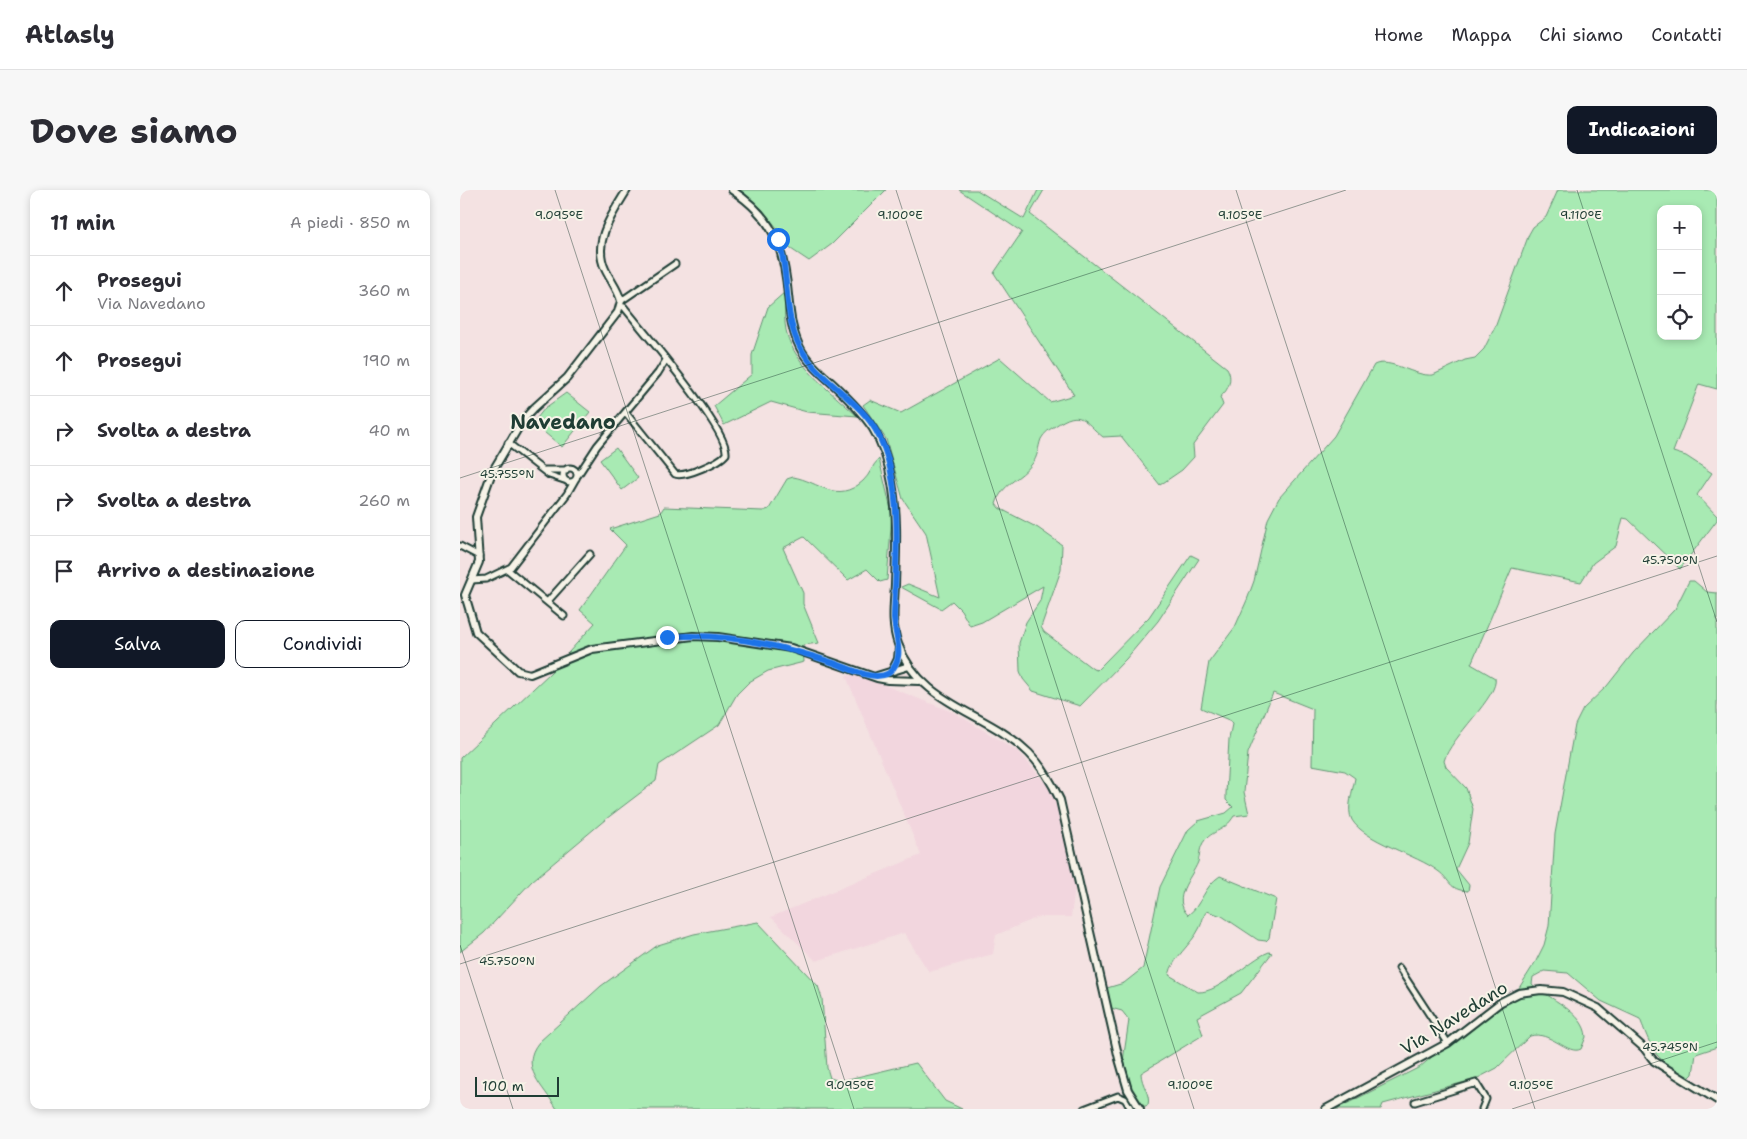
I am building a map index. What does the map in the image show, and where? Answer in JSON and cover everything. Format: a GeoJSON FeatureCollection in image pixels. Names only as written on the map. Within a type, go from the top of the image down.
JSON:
{"type":"FeatureCollection","features":[{"type":"Feature","properties":{"kind":"street"},"geometry":{"type":"LineString","coordinates":[[626,413],[671,470],[679,476],[720,461],[726,454],[725,445],[698,400],[621,303],[605,269],[601,249],[605,229],[627,190]]}},
{"type":"Feature","properties":{"kind":"street"},"geometry":{"type":"LineString","coordinates":[[623,197],[634,190]]}},
{"type":"Feature","properties":{"kind":"street"},"geometry":{"type":"LineString","coordinates":[[732,190],[763,217],[778,239],[786,266],[790,316],[797,341],[811,364],[866,416],[875,429],[886,458],[895,506],[895,633],[909,666],[921,682],[930,690],[1028,752],[1053,784],[1060,800],[1119,1059],[1128,1090],[1140,1109]]}},
{"type":"Feature","properties":{"kind":"street"},"geometry":{"type":"LineString","coordinates":[[675,264],[621,303],[567,378],[534,408],[508,443],[492,472],[478,507],[476,526],[479,562],[463,596],[476,632],[518,671],[524,673],[541,671],[592,649],[693,636],[718,637],[791,648],[888,680],[921,682]]}},
{"type":"Feature","properties":{"kind":"street"},"geometry":{"type":"LineString","coordinates":[[472,580],[486,579],[508,570],[567,494],[583,464],[658,373],[666,360]]}},
{"type":"Feature","properties":{"kind":"street"},"geometry":{"type":"LineString","coordinates":[[508,443],[542,470],[567,482]]}},
{"type":"Feature","properties":{"kind":"street"},"geometry":{"type":"LineString","coordinates":[[542,470],[566,470],[583,464]]}},
{"type":"Feature","properties":{"kind":"street"},"geometry":{"type":"LineString","coordinates":[[573,468],[577,477]]}},
{"type":"Feature","properties":{"kind":"street"},"geometry":{"type":"LineString","coordinates":[[566,470],[564,477],[567,482]]}},
{"type":"Feature","properties":{"kind":"street"},"geometry":{"type":"LineString","coordinates":[[567,482],[577,477]]}},
{"type":"Feature","properties":{"kind":"street"},"geometry":{"type":"LineString","coordinates":[[460,546],[479,556]]}},
{"type":"Feature","properties":{"kind":"street"},"geometry":{"type":"LineString","coordinates":[[548,602],[590,554]]}},
{"type":"Feature","properties":{"kind":"street"},"geometry":{"type":"LineString","coordinates":[[508,570],[564,616]]}},
{"type":"Feature","properties":{"kind":"street"},"geometry":{"type":"LineString","coordinates":[[892,671],[898,659],[899,646]]}},
{"type":"Feature","properties":{"kind":"street"},"geometry":{"type":"LineString","coordinates":[[874,676],[885,675],[909,666]]}},
{"type":"Feature","properties":{"kind":"street"},"geometry":{"type":"LineString","coordinates":[[900,680],[909,666]]}},
{"type":"Feature","properties":{"kind":"street"},"geometry":{"type":"LineString","coordinates":[[1399,968],[1448,1043]]}},
{"type":"Feature","properties":{"kind":"street","name":"Via Navedano"},"geometry":{"type":"LineString","coordinates":[[1326,1109],[1448,1043],[1502,1002],[1519,993],[1541,990],[1564,992],[1598,1008],[1644,1048],[1654,1061],[1717,1100]]}},
{"type":"Feature","properties":{"kind":"street"},"geometry":{"type":"LineString","coordinates":[[1415,1102],[1476,1083],[1486,1099],[1482,1109]]}},
{"type":"Feature","properties":{"kind":"street"},"geometry":{"type":"LineString","coordinates":[[1084,1109],[1118,1096],[1125,1099],[1131,1109]]}},
{"type":"Feature","properties":{"kind":"shaded area"},"geometry":{"type":"Polygon","coordinates":[[[856,674],[955,713],[1019,752],[1052,791],[1076,879],[1071,917],[1038,917],[996,935],[993,954],[929,972],[904,933],[816,961],[771,917],[921,855],[846,676],[856,674]]]}},
{"type":"Feature","properties":{"kind":"green space"},"geometry":{"type":"Polygon","coordinates":[[[738,190],[886,190],[832,244],[809,261],[785,245],[777,228],[762,209],[738,190]]]}},
{"type":"Feature","properties":{"kind":"green space"},"geometry":{"type":"Polygon","coordinates":[[[959,190],[977,190],[1024,219],[1038,190],[1044,190],[1030,214],[1227,368],[1230,376],[1226,391],[1220,397],[1223,405],[1193,445],[1194,457],[1182,470],[1160,485],[1121,436],[1103,437],[1086,422],[1077,417],[1064,421],[1045,433],[1032,464],[1002,491],[999,497],[996,504],[999,508],[1038,528],[1062,545],[1061,570],[1041,627],[1044,632],[1093,669],[1097,670],[1149,617],[1191,555],[1199,559],[1158,621],[1126,659],[1080,706],[1033,691],[1023,679],[1020,671],[1019,643],[1026,622],[1040,601],[1043,586],[982,622],[970,626],[961,610],[952,601],[941,609],[901,587],[908,584],[940,597],[926,533],[903,499],[886,439],[863,405],[870,400],[901,413],[1000,358],[1050,402],[1074,395],[994,273],[1022,232],[959,190]]]}},
{"type":"Feature","properties":{"kind":"green space"},"geometry":{"type":"Polygon","coordinates":[[[1558,190],[1717,190],[1717,389],[1699,384],[1673,452],[1686,456],[1712,473],[1697,495],[1717,516],[1717,520],[1680,569],[1628,519],[1623,518],[1616,546],[1593,563],[1581,582],[1512,568],[1471,664],[1495,678],[1494,686],[1483,706],[1455,741],[1444,761],[1446,767],[1466,788],[1473,809],[1468,843],[1456,869],[1469,885],[1468,891],[1453,887],[1442,874],[1429,865],[1379,841],[1358,828],[1350,816],[1350,799],[1355,778],[1345,771],[1312,765],[1313,709],[1273,693],[1248,753],[1244,792],[1249,814],[1234,816],[1227,825],[1205,840],[1198,862],[1184,888],[1181,902],[1183,909],[1188,915],[1197,906],[1210,885],[1220,876],[1276,899],[1269,938],[1266,941],[1258,940],[1222,916],[1207,911],[1196,935],[1174,962],[1169,975],[1198,992],[1207,991],[1225,982],[1261,956],[1269,952],[1272,953],[1241,993],[1197,1017],[1203,1035],[1141,1073],[1149,1101],[1148,1105],[1137,1109],[1123,1061],[1129,1020],[1122,1011],[1111,1008],[1107,988],[1124,983],[1143,968],[1160,887],[1188,830],[1198,821],[1226,813],[1233,807],[1226,800],[1229,739],[1232,724],[1231,721],[1201,708],[1209,662],[1235,627],[1247,600],[1254,581],[1268,519],[1279,498],[1334,436],[1374,365],[1387,363],[1418,373],[1433,375],[1465,360],[1475,358],[1484,349],[1496,325],[1533,227],[1546,217],[1558,190]]]}},
{"type":"Feature","properties":{"kind":"green space"},"geometry":{"type":"Polygon","coordinates":[[[785,292],[785,323],[788,337],[794,350],[812,375],[857,416],[807,412],[771,402],[724,425],[714,406],[752,374],[752,355],[768,307],[785,292]]]}},
{"type":"Feature","properties":{"kind":"green space"},"geometry":{"type":"Polygon","coordinates":[[[566,393],[590,412],[562,447],[533,423],[545,408],[566,393]]]}},
{"type":"Feature","properties":{"kind":"green space"},"geometry":{"type":"Polygon","coordinates":[[[616,448],[638,478],[622,490],[600,460],[616,448]]]}},
{"type":"Feature","properties":{"kind":"green space"},"geometry":{"type":"Polygon","coordinates":[[[879,459],[892,514],[887,580],[880,582],[867,569],[848,580],[804,537],[783,548],[803,593],[803,604],[819,643],[803,645],[804,662],[768,671],[749,682],[737,694],[719,725],[659,765],[656,781],[606,819],[532,881],[484,933],[460,952],[460,758],[551,672],[595,623],[580,610],[626,545],[610,529],[660,513],[664,507],[763,511],[769,509],[787,479],[793,477],[828,490],[844,491],[853,488],[863,481],[879,459]]]}},
{"type":"Feature","properties":{"kind":"green space"},"geometry":{"type":"Polygon","coordinates":[[[1689,581],[1694,581],[1707,592],[1717,593],[1717,1047],[1696,1054],[1693,1074],[1689,1078],[1657,1055],[1640,1019],[1601,1001],[1568,973],[1544,971],[1533,977],[1532,984],[1564,1006],[1579,1020],[1584,1028],[1586,1037],[1581,1049],[1570,1049],[1545,1036],[1530,1036],[1497,1068],[1476,1079],[1383,1104],[1381,1109],[1336,1109],[1420,1067],[1477,1019],[1519,988],[1544,945],[1549,926],[1555,834],[1575,725],[1583,709],[1607,686],[1633,653],[1675,609],[1689,581]]]}},
{"type":"Feature","properties":{"kind":"green space"},"geometry":{"type":"Polygon","coordinates":[[[758,922],[818,986],[822,998],[827,1068],[830,1078],[840,1081],[916,1063],[945,1101],[962,1109],[557,1109],[535,1077],[532,1068],[533,1051],[539,1042],[601,986],[658,945],[694,934],[758,922]]]}},
{"type":"Feature","properties":{"kind":"district","name":"Navedano"},"geometry":{"type":"Point","coordinates":[563,422]}},
{"type":"Feature","properties":{"kind":"route"},"geometry":{"type":"LineString","coordinates":[[667,637],[718,637],[791,648],[874,676],[885,675],[892,671],[898,659],[899,646],[895,633],[894,618],[895,506],[892,483],[882,443],[866,416],[811,364],[802,352],[793,330],[790,316],[786,266],[778,239]]}}]}
